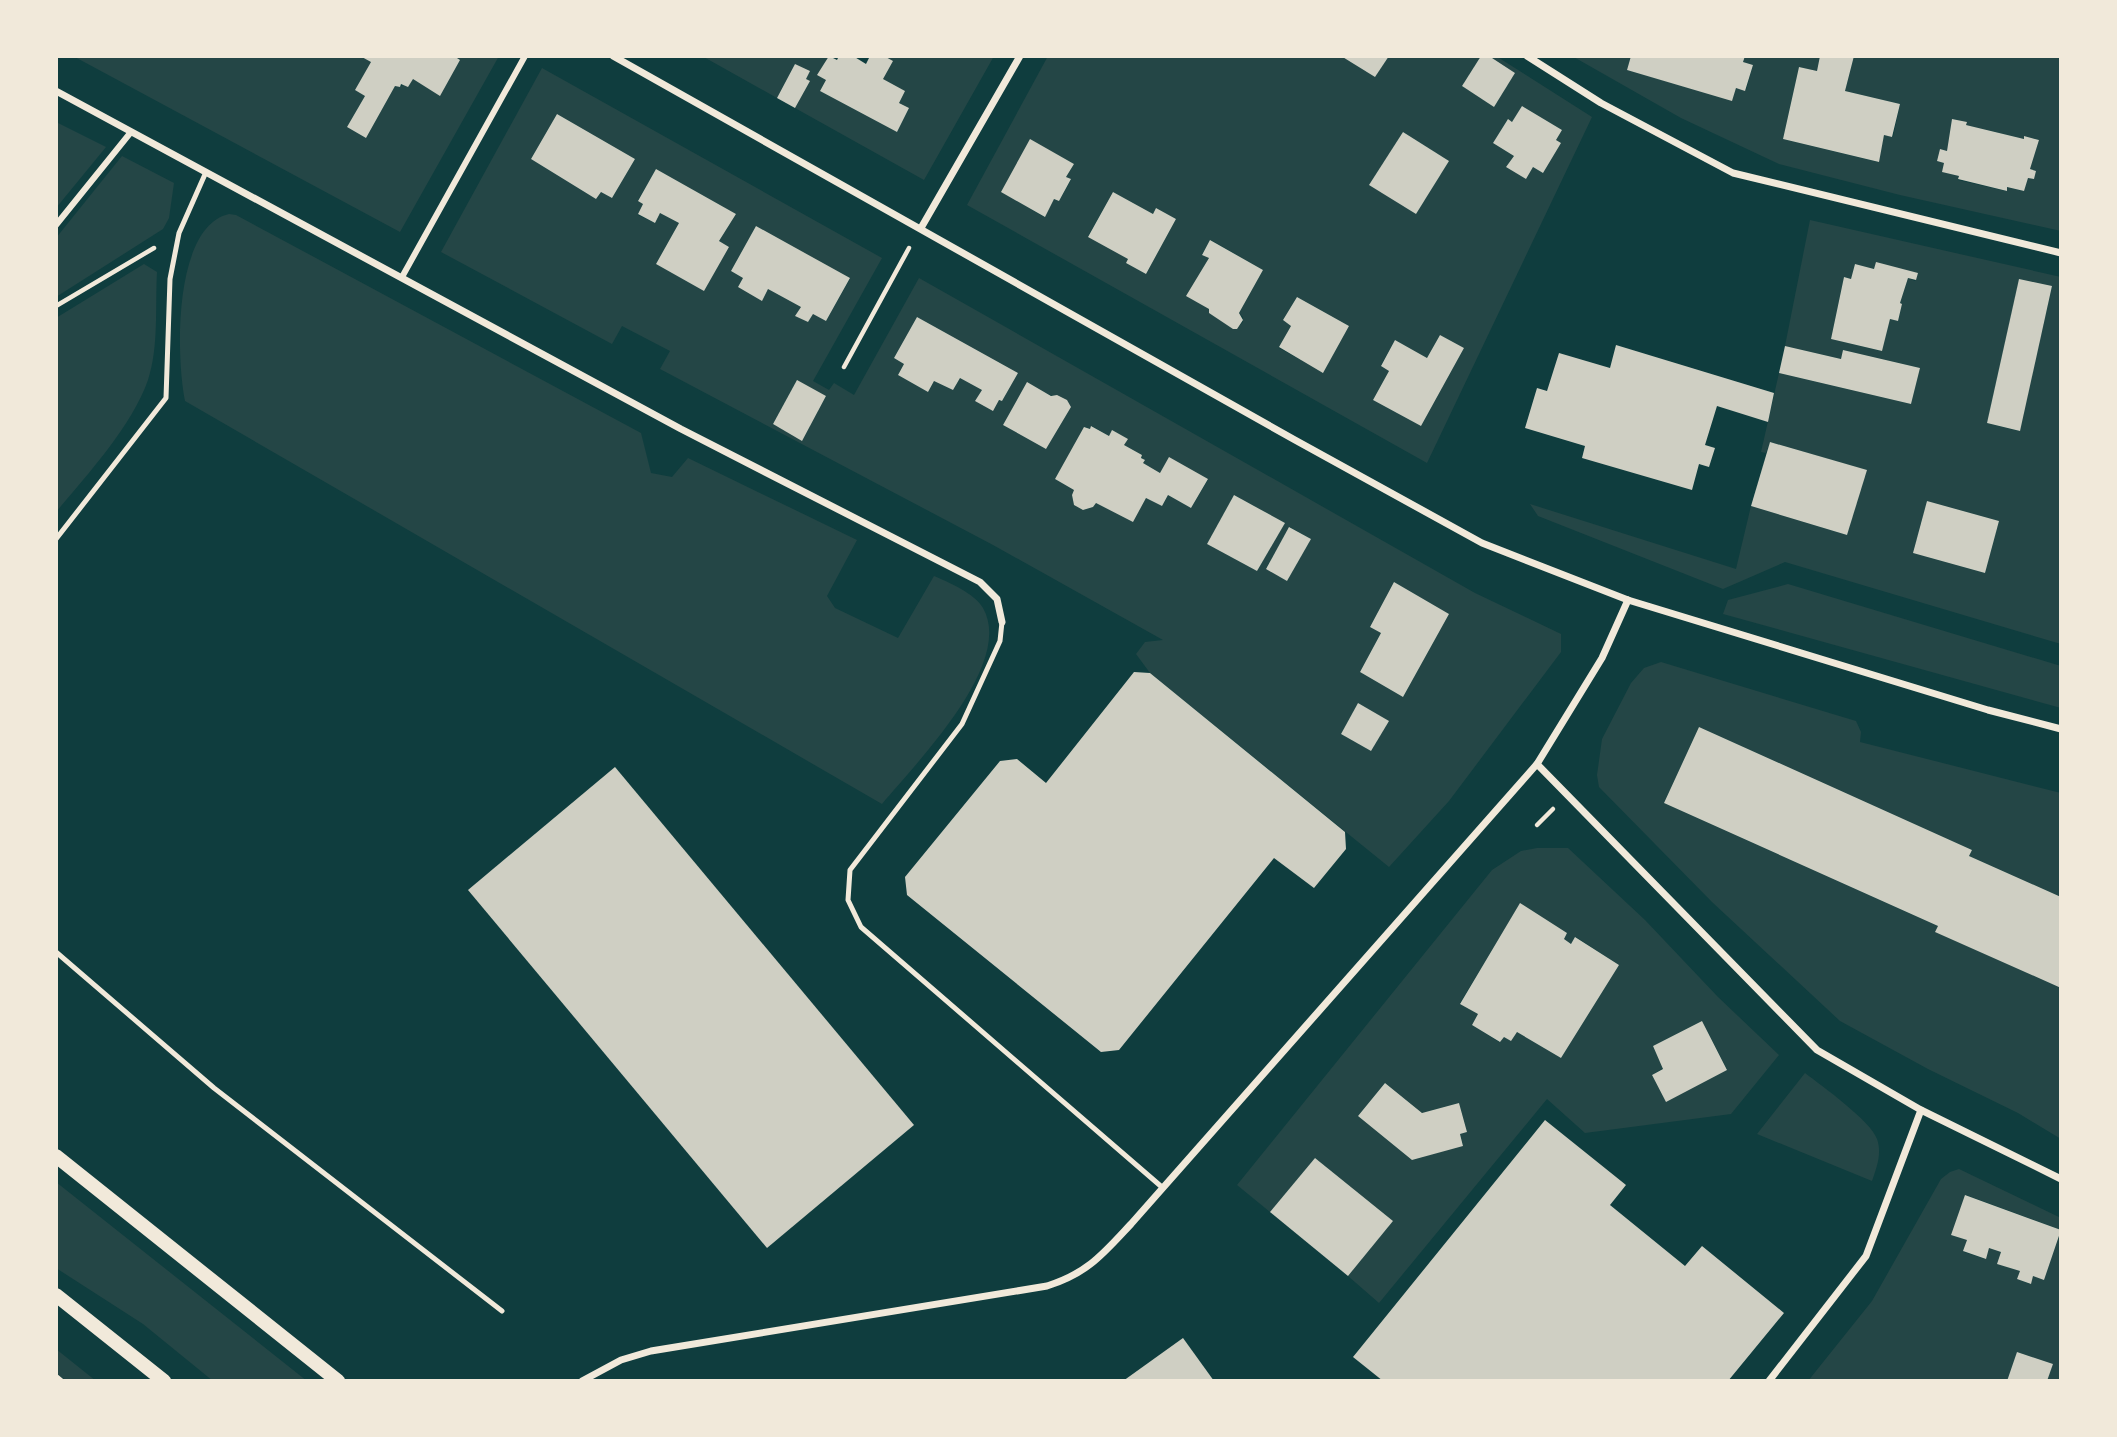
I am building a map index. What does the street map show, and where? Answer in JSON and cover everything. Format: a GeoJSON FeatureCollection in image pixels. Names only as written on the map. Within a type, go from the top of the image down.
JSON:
{"type":"FeatureCollection","features":[{"type":"Feature","properties":{"kind":"main road"},"geometry":{"type":"LineString","coordinates":[[56,1154],[338,1381]]}},
{"type":"Feature","properties":{"kind":"main road"},"geometry":{"type":"LineString","coordinates":[[56,1295],[164,1381]]}},
{"type":"Feature","properties":{"kind":"street"},"geometry":{"type":"LineString","coordinates":[[402,277],[525,56]]}},
{"type":"Feature","properties":{"kind":"street"},"geometry":{"type":"LineString","coordinates":[[613,56],[1482,543],[1628,600],[1988,710],[2061,729]]}},
{"type":"Feature","properties":{"kind":"street"},"geometry":{"type":"LineString","coordinates":[[921,228],[1020,56]]}},
{"type":"Feature","properties":{"kind":"street"},"geometry":{"type":"LineString","coordinates":[[1527,56],[1601,103],[1733,173],[2061,253]]}},
{"type":"Feature","properties":{"kind":"street"},"geometry":{"type":"LineString","coordinates":[[56,91],[681,429],[980,582],[996,598],[1002,622]]}},
{"type":"Feature","properties":{"kind":"street"},"geometry":{"type":"LineString","coordinates":[[56,225],[131,132]]}},
{"type":"Feature","properties":{"kind":"street"},"geometry":{"type":"LineString","coordinates":[[582,1381],[621,1360],[651,1351],[1047,1286],[1083,1272],[1131,1224],[1537,764],[1602,658],[1628,600]]}},
{"type":"Feature","properties":{"kind":"street"},"geometry":{"type":"LineString","coordinates":[[1537,764],[1817,1050],[1922,1110],[2061,1180]]}},
{"type":"Feature","properties":{"kind":"street"},"geometry":{"type":"LineString","coordinates":[[1769,1381],[1866,1256],[1922,1110]]}},
{"type":"Feature","properties":{"kind":"lane"},"geometry":{"type":"LineString","coordinates":[[56,538],[166,398],[170,279],[179,233],[206,172]]}},
{"type":"Feature","properties":{"kind":"lane"},"geometry":{"type":"LineString","coordinates":[[1002,622],[1000,641],[962,724],[850,870],[848,900],[861,927],[1163,1188]]}},
{"type":"Feature","properties":{"kind":"lane"},"geometry":{"type":"LineString","coordinates":[[56,952],[214,1088],[502,1311]]}},
{"type":"Feature","properties":{"kind":"path"},"geometry":{"type":"LineString","coordinates":[[844,367],[921,228]]}},
{"type":"Feature","properties":{"kind":"path"},"geometry":{"type":"LineString","coordinates":[[56,306],[179,233]]}},
{"type":"Feature","properties":{"kind":"path"},"geometry":{"type":"LineString","coordinates":[[56,1376],[62,1381]]}},
{"type":"Feature","properties":{"kind":"shaded area"},"geometry":{"type":"Polygon","coordinates":[[[73,56],[360,56],[371,62],[356,90],[365,96],[347,127],[366,138],[395,86],[400,87],[413,79],[440,95],[460,60],[454,56],[499,56],[400,232],[73,56]]]}},
{"type":"Feature","properties":{"kind":"shaded area"},"geometry":{"type":"Polygon","coordinates":[[[702,56],[829,56],[818,75],[826,80],[820,91],[897,132],[909,109],[899,103],[904,91],[883,79],[884,56],[994,56],[924,180],[795,108],[809,82],[806,79],[809,71],[795,64],[777,98],[702,56]]]}},
{"type":"Feature","properties":{"kind":"shaded area"},"geometry":{"type":"Polygon","coordinates":[[[1048,56],[1341,56],[1375,77],[1389,56],[1481,56],[1462,86],[1494,107],[1515,73],[1489,56],[1496,56],[1592,117],[1427,463],[967,205],[1048,56]],[[1522,106],[1512,122],[1507,120],[1493,143],[1514,156],[1506,167],[1526,179],[1533,167],[1543,173],[1561,143],[1556,140],[1562,130],[1522,106]],[[1403,132],[1370,185],[1416,214],[1449,161],[1403,132]],[[1030,140],[1002,192],[1044,217],[1054,199],[1059,201],[1071,180],[1066,177],[1074,164],[1030,140]],[[1113,192],[1088,236],[1128,259],[1126,263],[1146,274],[1176,219],[1156,208],[1153,214],[1113,192]],[[1211,240],[1202,254],[1209,258],[1187,296],[1236,329],[1243,322],[1239,313],[1263,270],[1211,240]],[[1297,297],[1283,320],[1291,326],[1279,348],[1323,372],[1349,326],[1297,297]],[[1440,335],[1427,358],[1395,340],[1381,365],[1389,371],[1373,400],[1421,426],[1464,348],[1440,335]]]}},
{"type":"Feature","properties":{"kind":"shaded area"},"geometry":{"type":"Polygon","coordinates":[[[1572,56],[1631,56],[1627,70],[1732,100],[1736,88],[1746,90],[1753,65],[1743,62],[1745,56],[1820,56],[1817,71],[1799,67],[1783,139],[1878,162],[1884,135],[1893,137],[1900,104],[1845,91],[1854,56],[2061,56],[2061,231],[1900,195],[1779,164],[1681,118],[1572,56]],[[1952,119],[1947,151],[1940,149],[1937,161],[1944,163],[1943,172],[1959,176],[1958,180],[2006,191],[2007,187],[2023,191],[2028,178],[2034,179],[2036,171],[2030,169],[2039,140],[1966,125],[1966,122],[1952,119]]]}},
{"type":"Feature","properties":{"kind":"shaded area"},"geometry":{"type":"Polygon","coordinates":[[[542,68],[882,258],[813,381],[829,390],[834,383],[854,395],[919,278],[1475,593],[1561,634],[1561,652],[1449,801],[1389,867],[1150,673],[1136,654],[1145,642],[1163,640],[993,545],[660,369],[670,351],[622,326],[612,344],[441,252],[542,68]],[[557,114],[531,159],[596,199],[601,192],[612,198],[635,159],[557,114]],[[656,169],[638,200],[643,204],[638,215],[655,223],[660,213],[679,223],[656,264],[704,290],[729,247],[719,241],[736,214],[656,169]],[[756,226],[731,271],[743,278],[738,287],[762,300],[768,289],[801,307],[796,316],[808,322],[813,314],[826,321],[850,279],[756,226]],[[917,317],[894,358],[904,364],[898,375],[928,392],[934,381],[953,390],[960,378],[982,390],[976,401],[1002,401],[1018,373],[917,317]],[[797,381],[773,424],[802,440],[826,396],[797,381]],[[1027,383],[1003,425],[1046,449],[1071,407],[1064,399],[1027,383]],[[1092,426],[1090,429],[1085,427],[1055,479],[1074,490],[1074,505],[1083,510],[1096,503],[1133,521],[1146,498],[1162,506],[1168,495],[1191,508],[1208,480],[1160,473],[1143,463],[1142,455],[1124,445],[1127,439],[1112,431],[1109,436],[1092,426]],[[1234,495],[1207,544],[1257,571],[1285,523],[1234,495]],[[1290,527],[1266,568],[1287,581],[1311,539],[1290,527]],[[1394,582],[1370,627],[1381,633],[1360,672],[1403,697],[1449,614],[1394,582]],[[1358,703],[1341,734],[1371,751],[1388,721],[1358,703]]]}},
{"type":"Feature","properties":{"kind":"shaded area"},"geometry":{"type":"Polygon","coordinates":[[[56,122],[106,147],[56,208],[56,122]]]}},
{"type":"Feature","properties":{"kind":"shaded area"},"geometry":{"type":"Polygon","coordinates":[[[122,156],[174,183],[169,218],[163,229],[56,297],[56,238],[122,156]]]}},
{"type":"Feature","properties":{"kind":"shaded area"},"geometry":{"type":"Polygon","coordinates":[[[229,214],[236,215],[641,433],[651,473],[672,477],[688,458],[857,540],[827,596],[835,608],[898,638],[934,576],[968,593],[983,608],[989,631],[985,657],[974,684],[957,712],[882,804],[185,401],[180,326],[188,267],[197,243],[211,224],[229,214]]]}},
{"type":"Feature","properties":{"kind":"shaded area"},"geometry":{"type":"Polygon","coordinates":[[[1810,220],[2061,277],[2061,644],[1785,562],[1723,589],[1538,516],[1530,504],[1736,569],[1751,506],[1847,535],[1866,470],[1770,442],[1766,453],[1761,452],[1779,373],[1911,404],[1920,368],[1843,350],[1841,359],[1785,346],[1810,220]],[[1855,264],[1851,279],[1844,277],[1831,339],[1881,351],[1890,319],[1898,321],[1900,303],[1908,278],[1915,281],[1918,273],[1874,269],[1855,264]],[[2019,280],[1987,423],[2019,431],[2052,287],[2019,280]],[[1927,501],[1913,553],[1985,573],[1999,521],[1927,501]]]}},
{"type":"Feature","properties":{"kind":"shaded area"},"geometry":{"type":"Polygon","coordinates":[[[144,264],[157,272],[155,340],[148,380],[120,432],[56,512],[56,318],[144,264]]]}},
{"type":"Feature","properties":{"kind":"shaded area"},"geometry":{"type":"Polygon","coordinates":[[[1788,584],[2061,666],[2061,708],[1723,614],[1728,600],[1788,584]]]}},
{"type":"Feature","properties":{"kind":"shaded area"},"geometry":{"type":"Polygon","coordinates":[[[1661,662],[1856,721],[1861,732],[1860,742],[2061,793],[2061,897],[1969,856],[1972,850],[1699,727],[1664,803],[1938,926],[1936,932],[2061,988],[2061,1139],[2018,1113],[1928,1069],[1840,1021],[1712,902],[1599,787],[1597,775],[1602,739],[1631,683],[1644,668],[1661,662]]]}},
{"type":"Feature","properties":{"kind":"shaded area"},"geometry":{"type":"Polygon","coordinates":[[[1568,848],[1645,920],[1718,997],[1779,1055],[1731,1114],[1585,1133],[1547,1099],[1379,1303],[1348,1276],[1393,1221],[1315,1158],[1270,1212],[1237,1185],[1492,870],[1521,851],[1568,848]],[[1520,904],[1460,1003],[1478,1014],[1472,1025],[1499,1042],[1517,1032],[1561,1058],[1619,965],[1576,937],[1571,944],[1564,939],[1567,933],[1520,904]],[[1702,1021],[1653,1046],[1663,1068],[1652,1075],[1666,1101],[1727,1069],[1702,1021]],[[1385,1083],[1358,1116],[1412,1160],[1463,1145],[1460,1134],[1467,1132],[1459,1103],[1422,1113],[1385,1083]]]}},
{"type":"Feature","properties":{"kind":"shaded area"},"geometry":{"type":"Polygon","coordinates":[[[1805,1073],[1845,1104],[1873,1132],[1877,1139],[1879,1155],[1872,1181],[1757,1134],[1805,1073]]]}},
{"type":"Feature","properties":{"kind":"shaded area"},"geometry":{"type":"Polygon","coordinates":[[[1959,1169],[2061,1218],[2061,1230],[1966,1195],[1951,1235],[1967,1240],[1964,1252],[1985,1259],[1989,1248],[2001,1252],[1998,1264],[2020,1271],[2017,1279],[2030,1284],[2033,1276],[2044,1279],[2061,1231],[2061,1381],[2047,1381],[2053,1364],[2017,1352],[2007,1381],[1808,1381],[1872,1301],[1941,1179],[1959,1169]]]}},
{"type":"Feature","properties":{"kind":"shaded area"},"geometry":{"type":"Polygon","coordinates":[[[56,1182],[307,1381],[213,1381],[143,1324],[56,1268],[56,1182]]]}},
{"type":"Feature","properties":{"kind":"shaded area"},"geometry":{"type":"Polygon","coordinates":[[[56,1349],[96,1381],[66,1381],[56,1373],[56,1349]]]}},
{"type":"Feature","properties":{"kind":"building"},"geometry":{"type":"Polygon","coordinates":[[[360,56],[454,56],[460,60],[440,96],[413,79],[408,87],[401,84],[400,87],[395,86],[366,138],[347,127],[365,96],[355,90],[371,62],[360,56]]]}},
{"type":"Feature","properties":{"kind":"building"},"geometry":{"type":"Polygon","coordinates":[[[829,56],[837,60],[839,56],[853,56],[866,64],[870,56],[884,56],[893,61],[883,79],[905,91],[899,103],[909,108],[897,132],[820,91],[826,80],[817,75],[829,56]]]}},
{"type":"Feature","properties":{"kind":"building"},"geometry":{"type":"Polygon","coordinates":[[[1341,56],[1389,56],[1375,77],[1341,56]]]}},
{"type":"Feature","properties":{"kind":"building"},"geometry":{"type":"Polygon","coordinates":[[[1481,56],[1489,56],[1515,73],[1494,107],[1462,86],[1481,56]]]}},
{"type":"Feature","properties":{"kind":"building"},"geometry":{"type":"Polygon","coordinates":[[[1631,56],[1745,56],[1743,62],[1753,65],[1745,91],[1736,88],[1732,101],[1627,70],[1631,56]]]}},
{"type":"Feature","properties":{"kind":"building"},"geometry":{"type":"Polygon","coordinates":[[[1820,56],[1854,56],[1845,91],[1900,104],[1892,137],[1884,135],[1879,162],[1783,139],[1799,67],[1817,71],[1820,56]]]}},
{"type":"Feature","properties":{"kind":"building"},"geometry":{"type":"Polygon","coordinates":[[[795,64],[810,71],[806,79],[810,81],[795,108],[777,98],[795,64]]]}},
{"type":"Feature","properties":{"kind":"building"},"geometry":{"type":"Polygon","coordinates":[[[1522,106],[1562,130],[1556,140],[1561,143],[1543,173],[1533,167],[1526,179],[1506,167],[1514,156],[1493,143],[1508,119],[1512,122],[1522,106]]]}},
{"type":"Feature","properties":{"kind":"building"},"geometry":{"type":"Polygon","coordinates":[[[557,114],[635,159],[612,198],[601,192],[596,199],[531,159],[557,114]]]}},
{"type":"Feature","properties":{"kind":"building"},"geometry":{"type":"Polygon","coordinates":[[[1952,119],[2024,139],[2024,136],[2039,140],[2030,169],[2036,171],[2034,179],[2028,178],[2024,191],[2007,187],[2007,191],[1958,179],[1959,176],[1942,172],[1944,163],[1937,161],[1940,149],[1947,151],[1952,119]]]}},
{"type":"Feature","properties":{"kind":"building"},"geometry":{"type":"Polygon","coordinates":[[[1403,132],[1449,161],[1416,214],[1369,185],[1403,132]]]}},
{"type":"Feature","properties":{"kind":"building"},"geometry":{"type":"Polygon","coordinates":[[[1030,139],[1074,164],[1066,177],[1071,179],[1059,201],[1054,199],[1045,217],[1001,192],[1030,139]]]}},
{"type":"Feature","properties":{"kind":"building"},"geometry":{"type":"Polygon","coordinates":[[[656,169],[736,214],[719,241],[729,247],[704,291],[656,264],[679,223],[660,213],[655,223],[638,214],[643,204],[638,201],[656,169]]]}},
{"type":"Feature","properties":{"kind":"building"},"geometry":{"type":"Polygon","coordinates":[[[1113,192],[1153,214],[1156,208],[1176,219],[1146,274],[1126,263],[1128,259],[1088,237],[1113,192]]]}},
{"type":"Feature","properties":{"kind":"building"},"geometry":{"type":"Polygon","coordinates":[[[756,226],[850,278],[826,321],[813,314],[808,322],[795,316],[801,307],[768,289],[762,301],[738,287],[743,278],[731,271],[756,226]]]}},
{"type":"Feature","properties":{"kind":"building"},"geometry":{"type":"Polygon","coordinates":[[[1210,240],[1263,270],[1239,313],[1243,320],[1237,329],[1233,329],[1209,313],[1209,309],[1186,296],[1209,258],[1202,255],[1210,240]]]}},
{"type":"Feature","properties":{"kind":"building"},"geometry":{"type":"Polygon","coordinates":[[[1876,262],[1918,273],[1916,280],[1908,278],[1900,303],[1898,321],[1890,319],[1882,351],[1831,339],[1844,277],[1851,279],[1855,264],[1874,269],[1876,262]]]}},
{"type":"Feature","properties":{"kind":"building"},"geometry":{"type":"Polygon","coordinates":[[[2019,279],[2052,286],[2020,431],[1987,423],[2019,279]]]}},
{"type":"Feature","properties":{"kind":"building"},"geometry":{"type":"Polygon","coordinates":[[[1297,297],[1349,326],[1323,373],[1279,347],[1291,326],[1283,320],[1297,297]]]}},
{"type":"Feature","properties":{"kind":"building"},"geometry":{"type":"Polygon","coordinates":[[[917,317],[1018,373],[993,411],[975,401],[982,390],[960,378],[953,390],[934,381],[928,392],[898,375],[904,364],[894,358],[917,317]]]}},
{"type":"Feature","properties":{"kind":"building"},"geometry":{"type":"Polygon","coordinates":[[[1440,335],[1464,348],[1421,426],[1373,400],[1389,371],[1381,366],[1395,340],[1427,358],[1440,335]]]}},
{"type":"Feature","properties":{"kind":"building"},"geometry":{"type":"Polygon","coordinates":[[[1616,345],[1774,393],[1768,422],[1717,406],[1705,445],[1715,448],[1709,467],[1699,464],[1692,490],[1582,458],[1585,446],[1525,428],[1537,388],[1547,391],[1559,353],[1610,368],[1616,345]]]}},
{"type":"Feature","properties":{"kind":"building"},"geometry":{"type":"Polygon","coordinates":[[[1785,346],[1841,359],[1843,350],[1920,368],[1911,404],[1779,373],[1785,346]]]}},
{"type":"Feature","properties":{"kind":"building"},"geometry":{"type":"Polygon","coordinates":[[[797,380],[826,396],[802,441],[773,424],[797,380]]]}},
{"type":"Feature","properties":{"kind":"building"},"geometry":{"type":"Polygon","coordinates":[[[1027,382],[1051,396],[1057,395],[1067,400],[1071,407],[1046,449],[1003,425],[1027,382]]]}},
{"type":"Feature","properties":{"kind":"building"},"geometry":{"type":"Polygon","coordinates":[[[1091,426],[1109,436],[1112,430],[1128,439],[1124,445],[1142,455],[1141,458],[1145,460],[1143,463],[1160,473],[1169,457],[1208,479],[1191,508],[1168,495],[1162,506],[1146,498],[1133,522],[1096,503],[1083,510],[1074,505],[1074,490],[1055,479],[1084,427],[1090,429],[1091,426]]]}},
{"type":"Feature","properties":{"kind":"building"},"geometry":{"type":"Polygon","coordinates":[[[1770,442],[1867,470],[1847,535],[1751,506],[1770,442]]]}},
{"type":"Feature","properties":{"kind":"building"},"geometry":{"type":"Polygon","coordinates":[[[1234,495],[1285,523],[1257,571],[1207,544],[1234,495]]]}},
{"type":"Feature","properties":{"kind":"building"},"geometry":{"type":"Polygon","coordinates":[[[1927,501],[1999,521],[1985,573],[1913,553],[1927,501]]]}},
{"type":"Feature","properties":{"kind":"building"},"geometry":{"type":"Polygon","coordinates":[[[1289,527],[1311,539],[1287,581],[1266,569],[1289,527]]]}},
{"type":"Feature","properties":{"kind":"building"},"geometry":{"type":"Polygon","coordinates":[[[1394,582],[1449,614],[1403,697],[1360,672],[1381,633],[1370,627],[1394,582]]]}},
{"type":"Feature","properties":{"kind":"building"},"geometry":{"type":"Polygon","coordinates":[[[1134,672],[1150,673],[1345,832],[1346,849],[1314,888],[1274,858],[1119,1050],[1101,1052],[907,895],[905,877],[1000,761],[1017,759],[1046,783],[1134,672]]]}},
{"type":"Feature","properties":{"kind":"building"},"geometry":{"type":"Polygon","coordinates":[[[1358,703],[1389,721],[1371,751],[1341,734],[1358,703]]]}},
{"type":"Feature","properties":{"kind":"building"},"geometry":{"type":"Polygon","coordinates":[[[1699,727],[1972,850],[1969,856],[2061,897],[2061,988],[1935,932],[1938,926],[1664,803],[1699,727]]]}},
{"type":"Feature","properties":{"kind":"building"},"geometry":{"type":"Polygon","coordinates":[[[615,767],[914,1125],[767,1248],[468,890],[615,767]]]}},
{"type":"Feature","properties":{"kind":"building"},"geometry":{"type":"Polygon","coordinates":[[[1520,903],[1567,933],[1564,939],[1571,944],[1575,937],[1619,965],[1561,1058],[1517,1032],[1511,1041],[1504,1037],[1500,1042],[1472,1025],[1478,1014],[1460,1004],[1520,903]]]}},
{"type":"Feature","properties":{"kind":"building"},"geometry":{"type":"Polygon","coordinates":[[[1702,1021],[1727,1070],[1666,1102],[1652,1075],[1663,1069],[1653,1046],[1702,1021]]]}},
{"type":"Feature","properties":{"kind":"building"},"geometry":{"type":"Polygon","coordinates":[[[1385,1083],[1422,1113],[1459,1103],[1467,1132],[1460,1134],[1463,1146],[1412,1160],[1358,1116],[1385,1083]]]}},
{"type":"Feature","properties":{"kind":"building"},"geometry":{"type":"Polygon","coordinates":[[[1545,1120],[1626,1185],[1610,1205],[1685,1266],[1702,1246],[1784,1313],[1728,1381],[1383,1381],[1353,1357],[1545,1120]]]}},
{"type":"Feature","properties":{"kind":"building"},"geometry":{"type":"Polygon","coordinates":[[[1315,1158],[1393,1221],[1348,1276],[1270,1212],[1315,1158]]]}},
{"type":"Feature","properties":{"kind":"building"},"geometry":{"type":"Polygon","coordinates":[[[1965,1195],[2061,1230],[2044,1280],[2033,1276],[2031,1284],[2017,1279],[2020,1271],[1997,1264],[2001,1252],[1989,1248],[1986,1259],[1963,1251],[1967,1240],[1951,1235],[1965,1195]]]}},
{"type":"Feature","properties":{"kind":"building"},"geometry":{"type":"Polygon","coordinates":[[[1183,1338],[1214,1381],[1123,1381],[1183,1338]]]}},
{"type":"Feature","properties":{"kind":"building"},"geometry":{"type":"Polygon","coordinates":[[[2017,1352],[2053,1364],[2047,1381],[2007,1381],[2017,1352]]]}}]}
